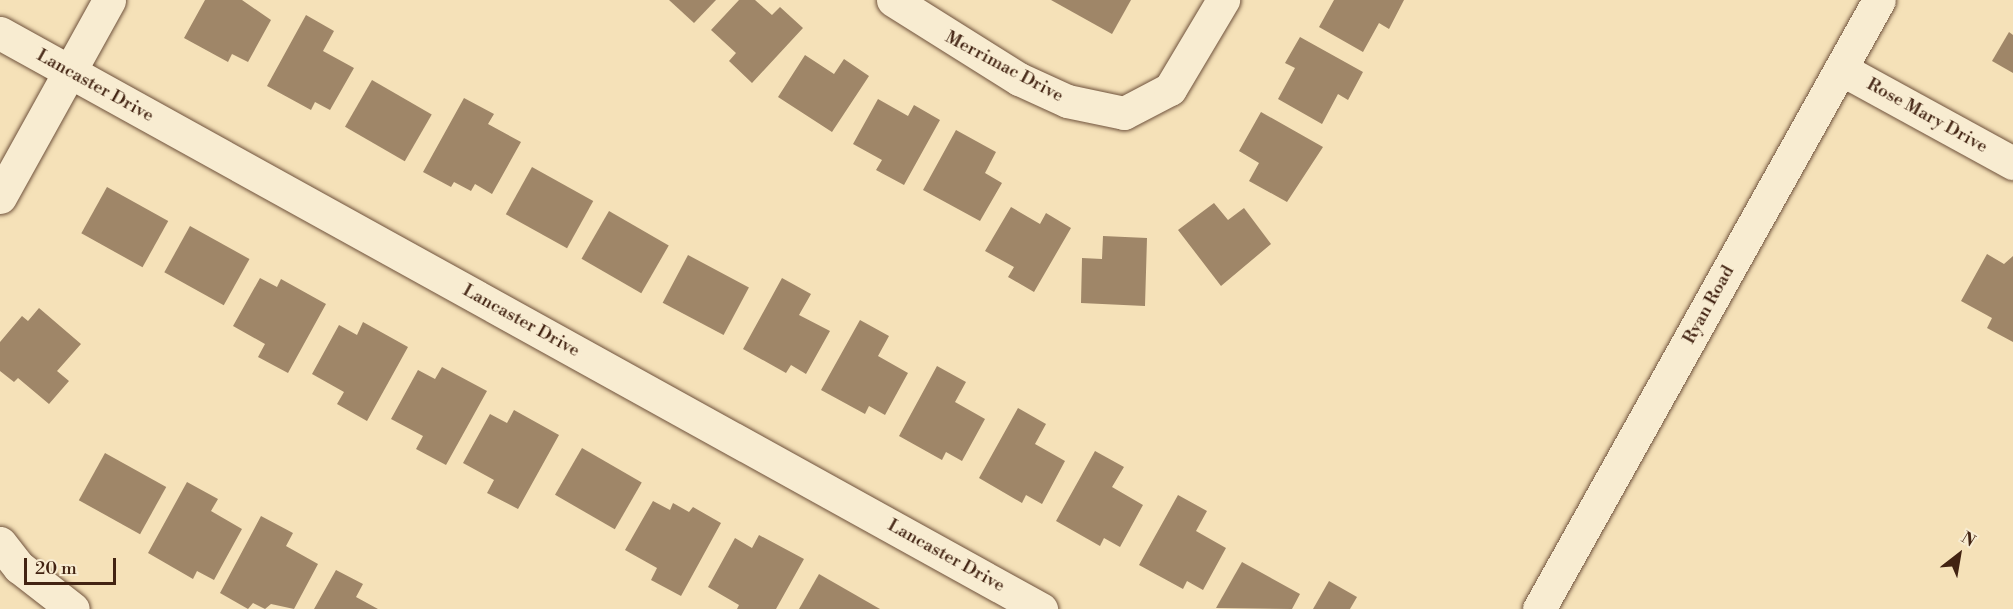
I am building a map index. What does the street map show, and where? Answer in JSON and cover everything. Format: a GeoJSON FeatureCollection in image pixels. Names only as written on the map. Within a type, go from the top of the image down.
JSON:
{"type":"FeatureCollection","features":[{"type":"Feature","properties":{"kind":"street"},"geometry":{"type":"LineString","coordinates":[[0,197],[109,0]]}},
{"type":"Feature","properties":{"kind":"street","name":"Merrimac Drive"},"geometry":{"type":"LineString","coordinates":[[893,0],[1019,79],[1067,101],[1124,113],[1170,88],[1222,0]]}},
{"type":"Feature","properties":{"kind":"street","name":"Ryan Road"},"geometry":{"type":"LineString","coordinates":[[1539,609],[1879,0]]}},
{"type":"Feature","properties":{"kind":"street","name":"Lancaster Drive"},"geometry":{"type":"LineString","coordinates":[[0,33],[1041,609]]}},
{"type":"Feature","properties":{"kind":"street","name":"Rose Mary Drive"},"geometry":{"type":"LineString","coordinates":[[1841,69],[2013,164]]}},
{"type":"Feature","properties":{"kind":"street"},"geometry":{"type":"LineString","coordinates":[[0,543],[19,567],[73,609]]}},
{"type":"Feature","properties":{"kind":"building"},"geometry":{"type":"Polygon","coordinates":[[[205,0],[242,0],[271,20],[248,62],[232,54],[228,62],[184,38],[205,0]]]}},
{"type":"Feature","properties":{"kind":"building"},"geometry":{"type":"Polygon","coordinates":[[[669,0],[716,0],[694,23],[669,0]]]}},
{"type":"Feature","properties":{"kind":"building"},"geometry":{"type":"Polygon","coordinates":[[[739,0],[755,0],[772,15],[780,7],[803,28],[752,83],[729,61],[736,53],[711,30],[739,0]]]}},
{"type":"Feature","properties":{"kind":"building"},"geometry":{"type":"Polygon","coordinates":[[[1051,0],[1131,0],[1112,34],[1051,0]]]}},
{"type":"Feature","properties":{"kind":"building"},"geometry":{"type":"Polygon","coordinates":[[[1334,0],[1404,0],[1389,29],[1379,23],[1363,52],[1319,27],[1334,0]]]}},
{"type":"Feature","properties":{"kind":"building"},"geometry":{"type":"Polygon","coordinates":[[[306,15],[334,31],[323,51],[354,68],[330,110],[315,102],[311,110],[267,86],[306,15]]]}},
{"type":"Feature","properties":{"kind":"building"},"geometry":{"type":"Polygon","coordinates":[[[2009,32],[2013,35],[2013,73],[1992,61],[2009,32]]]}},
{"type":"Feature","properties":{"kind":"building"},"geometry":{"type":"Polygon","coordinates":[[[1300,37],[1363,72],[1348,100],[1338,94],[1322,124],[1278,99],[1295,68],[1285,63],[1300,37]]]}},
{"type":"Feature","properties":{"kind":"building"},"geometry":{"type":"Polygon","coordinates":[[[805,55],[834,74],[844,59],[869,76],[832,132],[778,97],[805,55]]]}},
{"type":"Feature","properties":{"kind":"building"},"geometry":{"type":"Polygon","coordinates":[[[372,80],[432,114],[405,161],[345,127],[372,80]]]}},
{"type":"Feature","properties":{"kind":"building"},"geometry":{"type":"Polygon","coordinates":[[[464,98],[494,114],[488,124],[521,142],[492,194],[475,184],[471,191],[454,182],[451,187],[423,172],[464,98]]]}},
{"type":"Feature","properties":{"kind":"building"},"geometry":{"type":"Polygon","coordinates":[[[878,99],[908,116],[914,105],[940,120],[904,185],[876,170],[882,160],[853,144],[878,99]]]}},
{"type":"Feature","properties":{"kind":"building"},"geometry":{"type":"Polygon","coordinates":[[[1261,112],[1323,147],[1287,202],[1249,181],[1259,163],[1239,151],[1261,112]]]}},
{"type":"Feature","properties":{"kind":"building"},"geometry":{"type":"Polygon","coordinates":[[[956,130],[996,152],[985,173],[1002,183],[980,221],[923,190],[956,130]]]}},
{"type":"Feature","properties":{"kind":"building"},"geometry":{"type":"Polygon","coordinates":[[[532,167],[593,201],[567,248],[506,214],[532,167]]]}},
{"type":"Feature","properties":{"kind":"building"},"geometry":{"type":"Polygon","coordinates":[[[107,187],[168,221],[143,267],[81,233],[107,187]]]}},
{"type":"Feature","properties":{"kind":"building"},"geometry":{"type":"Polygon","coordinates":[[[1214,203],[1228,220],[1244,208],[1271,244],[1221,286],[1178,230],[1214,203]]]}},
{"type":"Feature","properties":{"kind":"building"},"geometry":{"type":"Polygon","coordinates":[[[1011,207],[1040,224],[1046,213],[1071,228],[1034,292],[1008,277],[1014,267],[985,251],[1011,207]]]}},
{"type":"Feature","properties":{"kind":"building"},"geometry":{"type":"Polygon","coordinates":[[[609,211],[669,246],[641,293],[582,259],[609,211]]]}},
{"type":"Feature","properties":{"kind":"building"},"geometry":{"type":"Polygon","coordinates":[[[190,226],[249,259],[224,305],[164,272],[190,226]]]}},
{"type":"Feature","properties":{"kind":"building"},"geometry":{"type":"Polygon","coordinates":[[[1103,236],[1147,238],[1145,306],[1081,303],[1082,258],[1102,259],[1103,236]]]}},
{"type":"Feature","properties":{"kind":"building"},"geometry":{"type":"Polygon","coordinates":[[[1987,254],[2004,264],[2013,256],[2013,342],[1987,328],[1992,318],[1961,301],[1987,254]]]}},
{"type":"Feature","properties":{"kind":"building"},"geometry":{"type":"Polygon","coordinates":[[[688,255],[749,287],[724,335],[663,303],[688,255]]]}},
{"type":"Feature","properties":{"kind":"building"},"geometry":{"type":"Polygon","coordinates":[[[260,278],[277,287],[281,279],[326,304],[288,373],[258,357],[265,344],[233,326],[260,278]]]}},
{"type":"Feature","properties":{"kind":"building"},"geometry":{"type":"Polygon","coordinates":[[[782,278],[811,294],[799,315],[830,331],[806,374],[791,365],[786,373],[743,349],[782,278]]]}},
{"type":"Feature","properties":{"kind":"building"},"geometry":{"type":"Polygon","coordinates":[[[39,308],[81,344],[57,371],[69,381],[49,404],[18,378],[14,382],[0,371],[0,342],[22,316],[28,321],[39,308]]]}},
{"type":"Feature","properties":{"kind":"building"},"geometry":{"type":"Polygon","coordinates":[[[860,320],[889,336],[878,356],[908,373],[885,415],[869,406],[865,414],[821,390],[860,320]]]}},
{"type":"Feature","properties":{"kind":"building"},"geometry":{"type":"Polygon","coordinates":[[[363,322],[408,347],[367,421],[337,404],[344,392],[312,374],[339,325],[357,335],[363,322]]]}},
{"type":"Feature","properties":{"kind":"building"},"geometry":{"type":"Polygon","coordinates":[[[937,366],[966,382],[955,402],[985,419],[962,461],[946,452],[942,460],[899,436],[937,366]]]}},
{"type":"Feature","properties":{"kind":"building"},"geometry":{"type":"Polygon","coordinates":[[[442,367],[487,391],[446,465],[416,449],[423,436],[391,419],[418,370],[435,379],[442,367]]]}},
{"type":"Feature","properties":{"kind":"building"},"geometry":{"type":"Polygon","coordinates":[[[1018,408],[1046,424],[1035,444],[1065,461],[1042,504],[1026,495],[1022,503],[979,478],[1018,408]]]}},
{"type":"Feature","properties":{"kind":"building"},"geometry":{"type":"Polygon","coordinates":[[[514,410],[559,435],[518,509],[487,493],[494,480],[463,463],[490,414],[507,423],[514,410]]]}},
{"type":"Feature","properties":{"kind":"building"},"geometry":{"type":"Polygon","coordinates":[[[582,448],[642,482],[615,529],[555,495],[582,448]]]}},
{"type":"Feature","properties":{"kind":"building"},"geometry":{"type":"Polygon","coordinates":[[[1095,451],[1124,467],[1112,487],[1143,505],[1120,547],[1104,538],[1100,546],[1056,521],[1095,451]]]}},
{"type":"Feature","properties":{"kind":"building"},"geometry":{"type":"Polygon","coordinates":[[[105,453],[166,487],[140,534],[79,500],[105,453]]]}},
{"type":"Feature","properties":{"kind":"building"},"geometry":{"type":"Polygon","coordinates":[[[187,482],[218,499],[211,511],[242,529],[214,580],[197,571],[193,579],[148,553],[187,482]]]}},
{"type":"Feature","properties":{"kind":"building"},"geometry":{"type":"Polygon","coordinates":[[[1178,495],[1207,511],[1196,531],[1226,548],[1203,590],[1187,581],[1183,589],[1139,565],[1178,495]]]}},
{"type":"Feature","properties":{"kind":"building"},"geometry":{"type":"Polygon","coordinates":[[[653,501],[670,510],[673,503],[689,512],[693,507],[721,523],[681,596],[651,580],[657,568],[625,550],[653,501]]]}},
{"type":"Feature","properties":{"kind":"building"},"geometry":{"type":"Polygon","coordinates":[[[261,516],[293,533],[286,546],[318,564],[294,609],[271,604],[265,609],[253,603],[248,609],[220,593],[261,516]]]}},
{"type":"Feature","properties":{"kind":"building"},"geometry":{"type":"Polygon","coordinates":[[[759,535],[804,559],[776,609],[737,609],[739,605],[708,587],[735,538],[752,548],[759,535]]]}},
{"type":"Feature","properties":{"kind":"building"},"geometry":{"type":"Polygon","coordinates":[[[1242,562],[1300,594],[1292,609],[1216,608],[1242,562]]]}},
{"type":"Feature","properties":{"kind":"building"},"geometry":{"type":"Polygon","coordinates":[[[336,570],[363,584],[356,597],[378,609],[314,609],[336,570]]]}},
{"type":"Feature","properties":{"kind":"building"},"geometry":{"type":"Polygon","coordinates":[[[819,574],[880,609],[799,609],[819,574]]]}},
{"type":"Feature","properties":{"kind":"building"},"geometry":{"type":"Polygon","coordinates":[[[1329,581],[1357,597],[1350,609],[1313,609],[1329,581]]]}}]}
